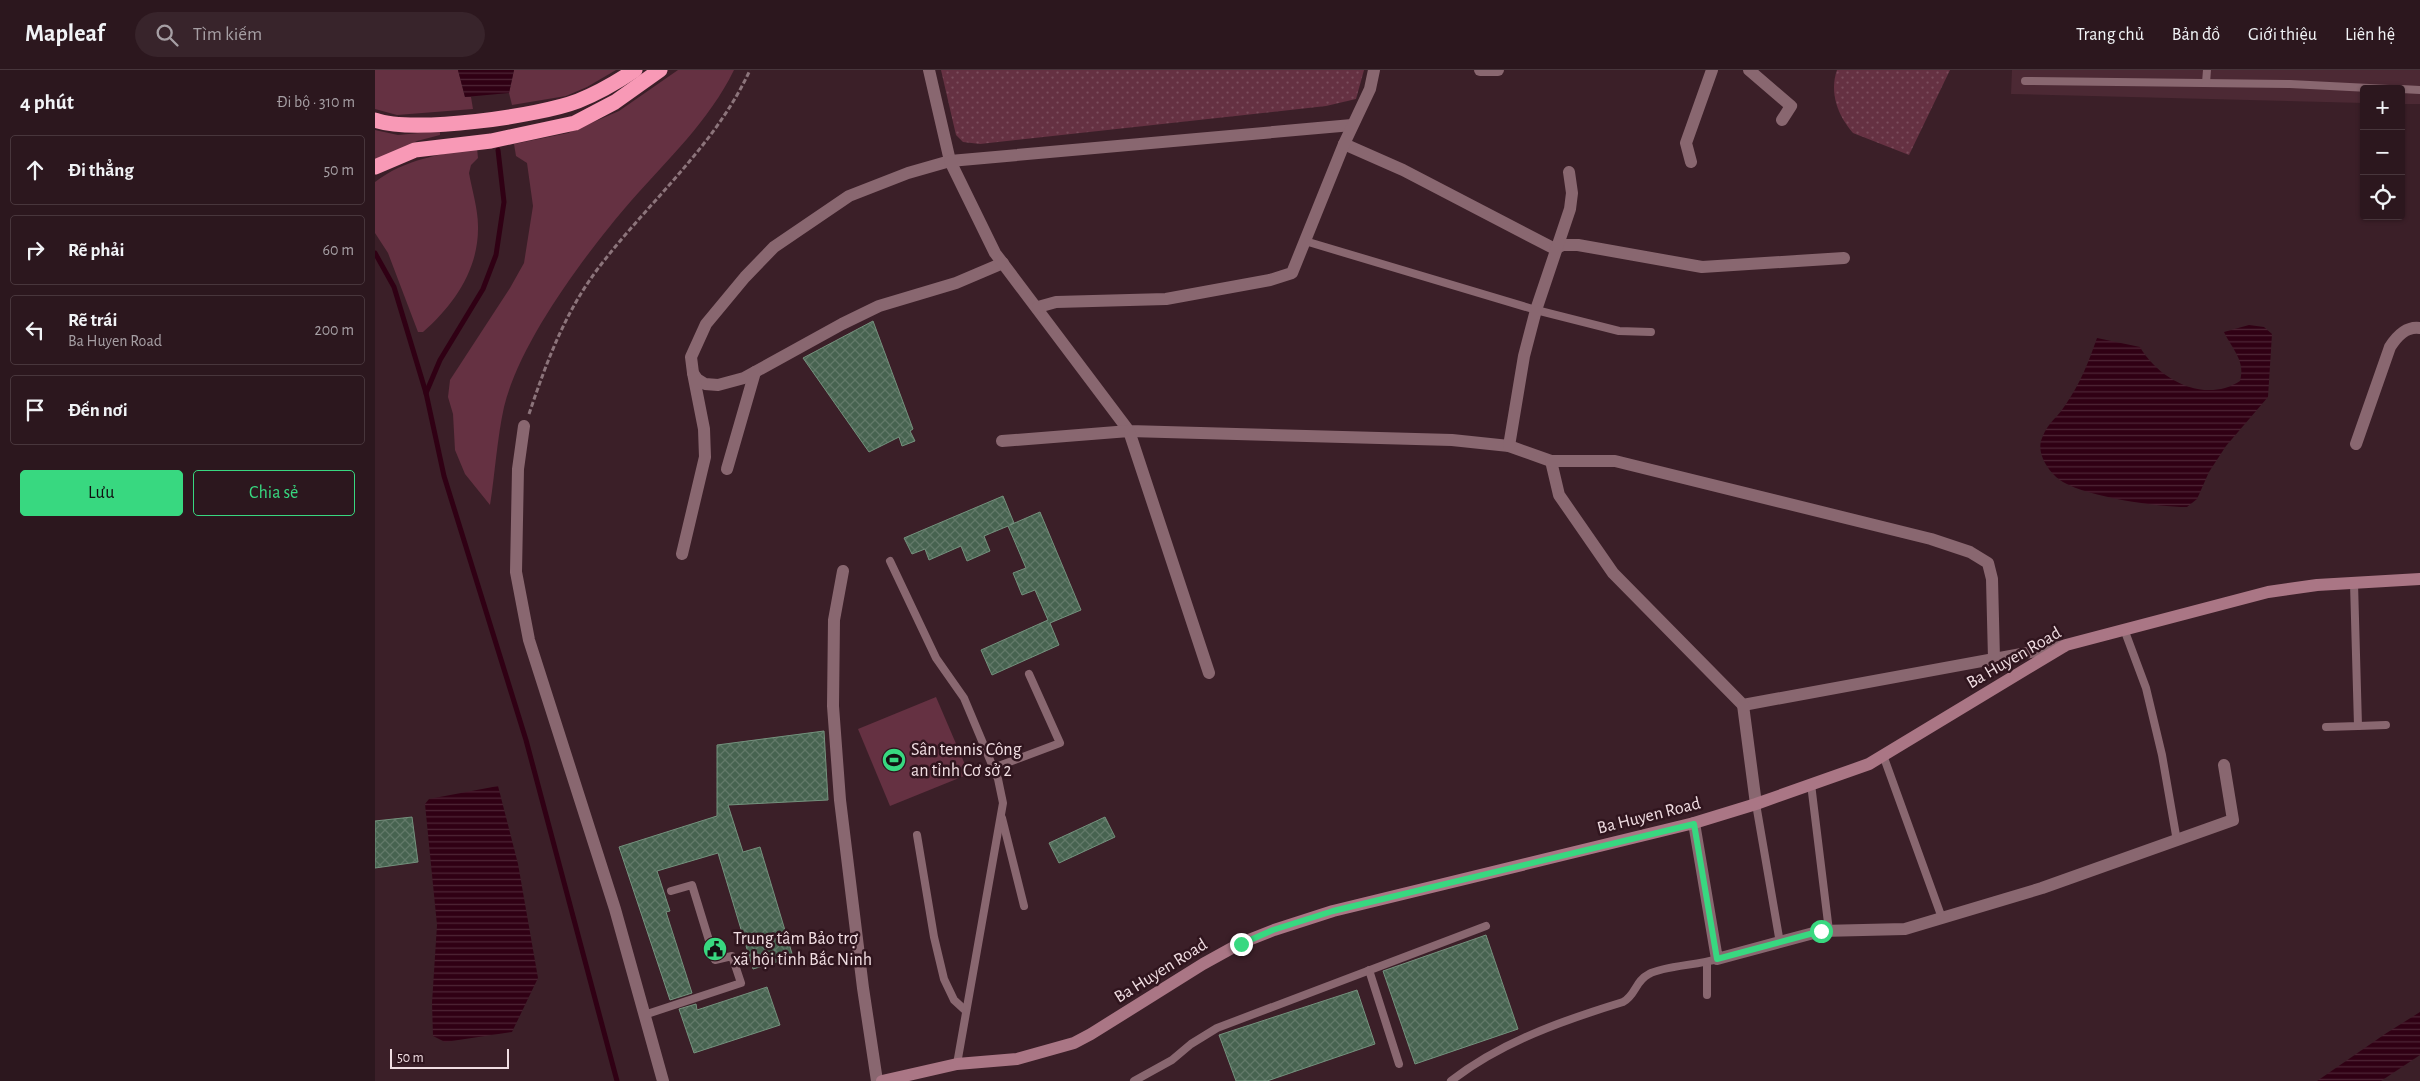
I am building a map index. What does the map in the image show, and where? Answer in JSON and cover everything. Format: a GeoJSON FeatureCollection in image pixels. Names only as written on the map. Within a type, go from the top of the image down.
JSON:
{"type":"FeatureCollection","features":[{"type":"Feature","properties":{"kind":"highway"},"geometry":{"type":"LineString","coordinates":[[375,120],[401,126],[423,126],[528,114],[577,101],[617,82],[635,70]]}},
{"type":"Feature","properties":{"kind":"highway"},"geometry":{"type":"LineString","coordinates":[[375,167],[415,150],[491,140],[575,123],[622,98],[660,70]]}},
{"type":"Feature","properties":{"kind":"street"},"geometry":{"type":"LineString","coordinates":[[929,70],[950,161],[995,252],[1038,307],[1129,432],[1209,673]]}},
{"type":"Feature","properties":{"kind":"street"},"geometry":{"type":"LineString","coordinates":[[1038,307],[1056,302],[1166,299],[1270,280],[1291,273],[1352,125],[1370,90],[1374,70]]}},
{"type":"Feature","properties":{"kind":"street"},"geometry":{"type":"LineString","coordinates":[[1479,70],[1498,70]]}},
{"type":"Feature","properties":{"kind":"street"},"geometry":{"type":"LineString","coordinates":[[1691,162],[1686,142],[1713,70]]}},
{"type":"Feature","properties":{"kind":"street"},"geometry":{"type":"LineString","coordinates":[[1749,70],[1791,106],[1782,120]]}},
{"type":"Feature","properties":{"kind":"street"},"geometry":{"type":"LineString","coordinates":[[682,554],[705,456],[703,422],[691,357],[706,324],[745,276],[774,247],[849,196],[908,173],[950,161],[1352,125]]}},
{"type":"Feature","properties":{"kind":"street"},"geometry":{"type":"LineString","coordinates":[[1344,144],[1403,170],[1555,249]]}},
{"type":"Feature","properties":{"kind":"street"},"geometry":{"type":"LineString","coordinates":[[1509,446],[1524,356],[1536,310],[1568,214],[1573,193],[1569,172]]}},
{"type":"Feature","properties":{"kind":"street"},"geometry":{"type":"LineString","coordinates":[[1555,249],[1563,244],[1578,245],[1702,267],[1843,258]]}},
{"type":"Feature","properties":{"kind":"street"},"geometry":{"type":"LineString","coordinates":[[693,373],[697,379],[705,384],[717,385],[744,378],[842,324],[879,306],[956,283],[1003,263]]}},
{"type":"Feature","properties":{"kind":"street"},"geometry":{"type":"LineString","coordinates":[[2356,444],[2390,347],[2396,337],[2404,331],[2413,327],[2420,328]]}},
{"type":"Feature","properties":{"kind":"street"},"geometry":{"type":"LineString","coordinates":[[727,469],[755,372]]}},
{"type":"Feature","properties":{"kind":"street"},"geometry":{"type":"LineString","coordinates":[[525,426],[517,486],[516,572],[529,640],[615,909],[663,1081]]}},
{"type":"Feature","properties":{"kind":"street"},"geometry":{"type":"LineString","coordinates":[[1001,441],[1129,432],[1452,440],[1509,446],[1551,461],[1615,461],[1931,539],[1970,552],[1988,563],[1992,579],[1994,659]]}},
{"type":"Feature","properties":{"kind":"street"},"geometry":{"type":"LineString","coordinates":[[1551,461],[1559,495],[1613,574],[1743,705],[1757,804]]}},
{"type":"Feature","properties":{"kind":"street"},"geometry":{"type":"LineString","coordinates":[[843,571],[834,620],[833,706],[843,820],[863,988],[877,1081]]}},
{"type":"Feature","properties":{"kind":"street","name":"Ba Huyen Road"},"geometry":{"type":"LineString","coordinates":[[882,1081],[957,1064],[1017,1059],[1074,1043],[1221,954],[1273,930],[1333,911],[1694,824],[1757,804],[1869,764],[2067,646],[2124,629],[2268,592],[2317,585],[2420,579]]}},
{"type":"Feature","properties":{"kind":"street"},"geometry":{"type":"LineString","coordinates":[[1743,705],[2067,646]]}},
{"type":"Feature","properties":{"kind":"street"},"geometry":{"type":"LineString","coordinates":[[1694,824],[1712,960],[1829,931],[1905,928],[2042,888],[2233,820],[2224,765]]}},
{"type":"Feature","properties":{"kind":"lane"},"geometry":{"type":"LineString","coordinates":[[2206,83],[2207,70]]}},
{"type":"Feature","properties":{"kind":"lane"},"geometry":{"type":"LineString","coordinates":[[2025,81],[2206,83],[2360,88]]}},
{"type":"Feature","properties":{"kind":"lane"},"geometry":{"type":"LineString","coordinates":[[2405,89],[2420,90]]}},
{"type":"Feature","properties":{"kind":"lane"},"geometry":{"type":"LineString","coordinates":[[1305,241],[1536,310],[1619,330],[1651,332]]}},
{"type":"Feature","properties":{"kind":"lane"},"geometry":{"type":"LineString","coordinates":[[890,561],[936,658],[964,698],[993,768],[1003,803],[957,1064]]}},
{"type":"Feature","properties":{"kind":"lane"},"geometry":{"type":"LineString","coordinates":[[2354,583],[2357,726]]}},
{"type":"Feature","properties":{"kind":"lane"},"geometry":{"type":"LineString","coordinates":[[2124,629],[2145,688],[2162,755],[2177,841]]}},
{"type":"Feature","properties":{"kind":"lane"},"geometry":{"type":"LineString","coordinates":[[993,768],[1060,743],[1029,674]]}},
{"type":"Feature","properties":{"kind":"lane"},"geometry":{"type":"LineString","coordinates":[[2326,727],[2386,726]]}},
{"type":"Feature","properties":{"kind":"lane"},"geometry":{"type":"LineString","coordinates":[[1883,755],[1942,918]]}},
{"type":"Feature","properties":{"kind":"lane"},"geometry":{"type":"LineString","coordinates":[[1811,784],[1829,931]]}},
{"type":"Feature","properties":{"kind":"lane"},"geometry":{"type":"LineString","coordinates":[[1757,804],[1780,944]]}},
{"type":"Feature","properties":{"kind":"lane"},"geometry":{"type":"LineString","coordinates":[[1001,813],[1024,906]]}},
{"type":"Feature","properties":{"kind":"lane"},"geometry":{"type":"LineString","coordinates":[[917,834],[934,937],[945,979],[954,1000],[966,1010]]}},
{"type":"Feature","properties":{"kind":"lane"},"geometry":{"type":"LineString","coordinates":[[645,1016],[741,983],[732,956],[715,960],[692,885],[671,891]]}},
{"type":"Feature","properties":{"kind":"lane"},"geometry":{"type":"LineString","coordinates":[[1134,1081],[1172,1060],[1191,1044],[1217,1028],[1486,926]]}},
{"type":"Feature","properties":{"kind":"lane"},"geometry":{"type":"LineString","coordinates":[[1451,1081],[1471,1065],[1547,1028],[1623,1002],[1632,997],[1640,980],[1650,973],[1712,960],[1707,995]]}},
{"type":"Feature","properties":{"kind":"lane"},"geometry":{"type":"LineString","coordinates":[[1369,970],[1399,1064]]}},
{"type":"Feature","properties":{"kind":"path"},"geometry":{"type":"LineString","coordinates":[[525,426],[545,367],[569,310],[603,262],[699,149],[739,94],[750,70]]}},
{"type":"Feature","properties":{"kind":"shaded area"},"geometry":{"type":"Polygon","coordinates":[[[375,70],[458,70],[465,97],[471,97],[473,109],[397,115],[375,109],[375,70]]]}},
{"type":"Feature","properties":{"kind":"shaded area"},"geometry":{"type":"Polygon","coordinates":[[[458,70],[514,70],[509,93],[465,97],[458,70]]]}},
{"type":"Feature","properties":{"kind":"shaded area"},"geometry":{"type":"Polygon","coordinates":[[[514,70],[616,70],[587,87],[566,96],[512,105],[509,93],[514,70]]]}},
{"type":"Feature","properties":{"kind":"shaded area"},"geometry":{"type":"Polygon","coordinates":[[[678,70],[734,70],[724,89],[700,123],[594,246],[539,327],[512,381],[504,407],[490,505],[465,474],[455,450],[453,414],[448,397],[450,380],[510,288],[524,263],[533,206],[527,163],[516,156],[514,144],[568,133],[619,111],[678,70]]]}},
{"type":"Feature","properties":{"kind":"shaded area"},"geometry":{"type":"Polygon","coordinates":[[[941,70],[1364,70],[1356,99],[1326,106],[980,144],[963,142],[956,135],[941,70]]]}},
{"type":"Feature","properties":{"kind":"shaded area"},"geometry":{"type":"Polygon","coordinates":[[[1837,70],[1950,70],[1909,155],[1853,133],[1843,119],[1836,104],[1834,87],[1837,70]]]}},
{"type":"Feature","properties":{"kind":"shaded area"},"geometry":{"type":"Polygon","coordinates":[[[2012,70],[2420,70],[2420,104],[2405,104],[2405,85],[2360,85],[2360,103],[2011,94],[2012,70]]]}},
{"type":"Feature","properties":{"kind":"shaded area"},"geometry":{"type":"Polygon","coordinates":[[[375,130],[398,135],[440,131],[440,135],[417,141],[375,161],[375,130]]]}},
{"type":"Feature","properties":{"kind":"shaded area"},"geometry":{"type":"Polygon","coordinates":[[[477,148],[478,158],[471,165],[469,173],[478,220],[474,257],[463,285],[454,298],[423,332],[418,332],[388,253],[375,233],[375,182],[411,163],[437,155],[477,148]]]}},
{"type":"Feature","properties":{"kind":"shaded area"},"geometry":{"type":"Polygon","coordinates":[[[2249,325],[2264,327],[2272,334],[2268,397],[2226,446],[2209,472],[2197,499],[2187,507],[2141,503],[2106,497],[2063,482],[2050,470],[2041,453],[2041,441],[2046,429],[2076,388],[2097,338],[2140,347],[2148,359],[2171,378],[2184,385],[2212,390],[2240,381],[2240,361],[2224,332],[2249,325]]]}},
{"type":"Feature","properties":{"kind":"shaded area"},"geometry":{"type":"Polygon","coordinates":[[[936,697],[969,774],[890,806],[858,729],[936,697]]]}},
{"type":"Feature","properties":{"kind":"shaded area"},"geometry":{"type":"Polygon","coordinates":[[[498,786],[518,864],[538,978],[512,1032],[445,1042],[433,1036],[432,1003],[437,925],[425,804],[429,799],[498,786]]]}},
{"type":"Feature","properties":{"kind":"shaded area"},"geometry":{"type":"Polygon","coordinates":[[[2420,1012],[2420,1055],[2381,1081],[2317,1081],[2385,1034],[2420,1012]]]}},
{"type":"Feature","properties":{"kind":"building"},"geometry":{"type":"Polygon","coordinates":[[[873,321],[913,429],[910,431],[915,441],[902,446],[899,437],[869,452],[803,358],[873,321]]]}},
{"type":"Feature","properties":{"kind":"building"},"geometry":{"type":"Polygon","coordinates":[[[1003,496],[1014,523],[1010,525],[1040,512],[1081,610],[1050,623],[1059,645],[992,675],[981,650],[1048,620],[1035,590],[1022,595],[1013,573],[1026,568],[1008,526],[984,536],[990,551],[967,561],[961,546],[929,560],[925,549],[912,554],[904,538],[1003,496]]]}},
{"type":"Feature","properties":{"kind":"building"},"geometry":{"type":"Polygon","coordinates":[[[824,731],[828,800],[728,805],[743,852],[760,847],[793,957],[753,969],[718,853],[657,871],[670,911],[666,912],[692,993],[670,1000],[619,847],[717,816],[717,745],[824,731]]]}},
{"type":"Feature","properties":{"kind":"building"},"geometry":{"type":"Polygon","coordinates":[[[412,817],[418,862],[375,868],[375,821],[412,817]]]}},
{"type":"Feature","properties":{"kind":"building"},"geometry":{"type":"Polygon","coordinates":[[[1105,817],[1115,837],[1059,863],[1049,843],[1105,817]]]}},
{"type":"Feature","properties":{"kind":"building"},"geometry":{"type":"Polygon","coordinates":[[[1486,935],[1518,1029],[1415,1064],[1383,971],[1486,935]]]}},
{"type":"Feature","properties":{"kind":"building"},"geometry":{"type":"Polygon","coordinates":[[[767,987],[780,1025],[694,1053],[679,1009],[696,1004],[697,1010],[767,987]]]}},
{"type":"Feature","properties":{"kind":"building"},"geometry":{"type":"Polygon","coordinates":[[[1357,990],[1375,1044],[1267,1081],[1236,1081],[1219,1035],[1357,990]]]}},
{"type":"Feature","properties":{"kind":"waterway"},"geometry":{"type":"LineString","coordinates":[[426,393],[440,360],[483,289],[496,255],[504,202],[498,150]]}},
{"type":"Feature","properties":{"kind":"waterway"},"geometry":{"type":"LineString","coordinates":[[375,253],[394,287],[426,393],[444,476],[526,740],[617,1081]]}},
{"type":"Feature","properties":{"kind":"place","name":"Sân tennis Công an tỉnh Cơ sở 2"},"geometry":{"type":"Point","coordinates":[894,760]}},
{"type":"Feature","properties":{"kind":"place","name":"Trung tâm Bảo trợ xã hội tỉnh Bắc Ninh"},"geometry":{"type":"Point","coordinates":[715,949]}},
{"type":"Feature","properties":{"kind":"route"},"geometry":{"type":"LineString","coordinates":[[1241,944],[1273,930],[1333,911],[1694,824],[1717,959],[1780,944],[1821,931]]}}]}
